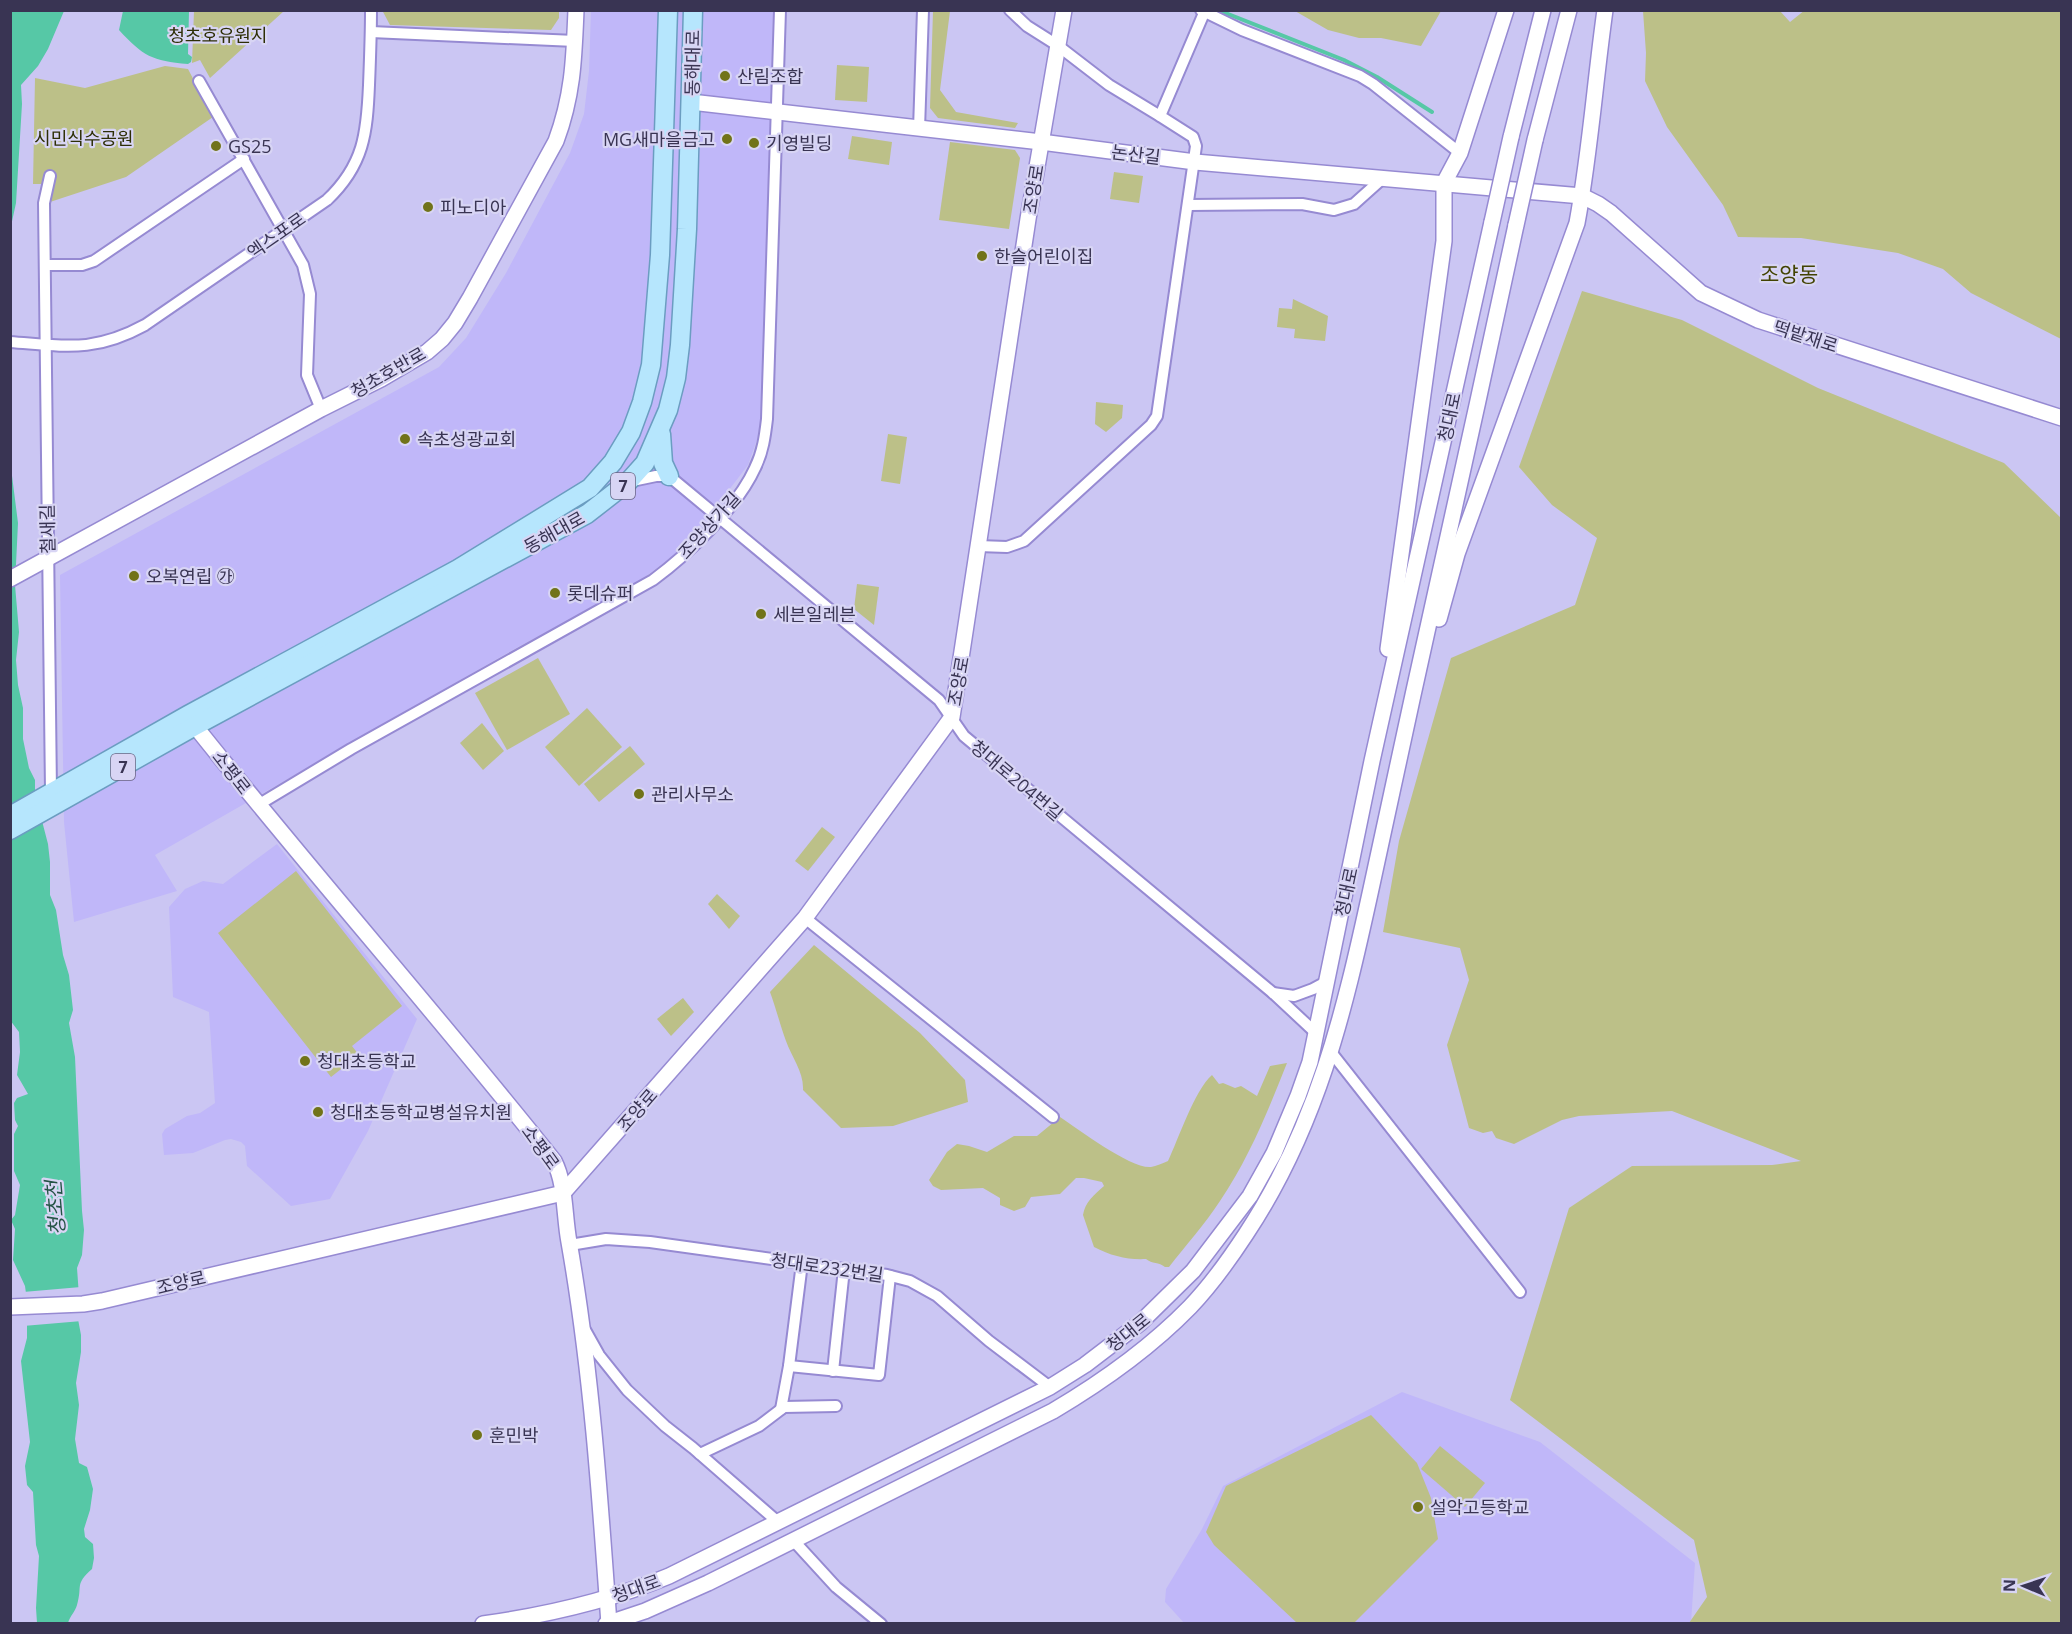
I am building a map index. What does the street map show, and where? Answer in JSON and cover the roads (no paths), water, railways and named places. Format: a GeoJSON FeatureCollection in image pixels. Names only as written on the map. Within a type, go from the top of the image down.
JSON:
{"type":"FeatureCollection","features":[{"type":"Feature","properties":{"kind":"main road","name":"동해대로"},"geometry":{"type":"LineString","coordinates":[[192,721],[458,569],[590,488],[613,462],[631,432],[642,402],[651,365],[660,255],[668,10]]}},
{"type":"Feature","properties":{"kind":"main road","name":"동해대로"},"geometry":{"type":"LineString","coordinates":[[50,798],[587,514],[628,482],[645,463],[668,410],[681,345],[693,10]]}},
{"type":"Feature","properties":{"kind":"main road"},"geometry":{"type":"LineString","coordinates":[[661,427],[663,463],[669,476]]}},
{"type":"Feature","properties":{"kind":"main road","name":"7"},"geometry":{"type":"LineString","coordinates":[[10,816],[50,798]]}},
{"type":"Feature","properties":{"kind":"main road","name":"7"},"geometry":{"type":"LineString","coordinates":[[10,830],[50,798]]}},
{"type":"Feature","properties":{"kind":"street","name":"엑스포로"},"geometry":{"type":"LineString","coordinates":[[10,342],[93,345],[131,333],[327,200],[338,189],[358,158],[367,127],[371,10]]}},
{"type":"Feature","properties":{"kind":"street","name":"청초호반로"},"geometry":{"type":"LineString","coordinates":[[10,579],[321,409],[381,379],[427,352],[442,339],[455,323],[473,293],[556,141],[565,118],[570,94],[576,10]]}},
{"type":"Feature","properties":{"kind":"street","name":"조양상가길"},"geometry":{"type":"LineString","coordinates":[[258,805],[358,745],[644,586],[674,564],[720,518],[750,479],[765,436],[780,10]]}},
{"type":"Feature","properties":{"kind":"street"},"geometry":{"type":"LineString","coordinates":[[919,129],[923,10]]}},
{"type":"Feature","properties":{"kind":"street"},"geometry":{"type":"LineString","coordinates":[[978,546],[1007,547],[1024,541],[1155,421],[1195,162],[1196,142],[1193,137],[1122,94],[1057,45],[1027,26],[1010,10]]}},
{"type":"Feature","properties":{"kind":"street","name":"조양로"},"geometry":{"type":"LineString","coordinates":[[10,1307],[102,1301],[563,1193],[805,918],[952,717],[1041,142],[1064,10]]}},
{"type":"Feature","properties":{"kind":"street"},"geometry":{"type":"LineString","coordinates":[[1372,761],[1444,241],[1444,183],[1460,153],[1506,10]]}},
{"type":"Feature","properties":{"kind":"street","name":"청대로"},"geometry":{"type":"LineString","coordinates":[[483,1623],[530,1617],[608,1599],[683,1570],[1050,1387],[1098,1356],[1140,1323],[1177,1288],[1215,1244],[1250,1196],[1274,1153],[1310,1062],[1372,761],[1511,137],[1543,10]]}},
{"type":"Feature","properties":{"kind":"street","name":"청대로"},"geometry":{"type":"LineString","coordinates":[[608,1623],[678,1597],[1072,1400],[1127,1362],[1161,1335],[1191,1306],[1215,1279],[1262,1209],[1287,1164],[1311,1109],[1353,972],[1535,140],[1569,10]]}},
{"type":"Feature","properties":{"kind":"street"},"geometry":{"type":"LineString","coordinates":[[1398,763],[1456,558],[1577,223],[1586,174],[1594,88],[1605,10]]}},
{"type":"Feature","properties":{"kind":"street"},"geometry":{"type":"LineString","coordinates":[[1160,116],[1202,12],[1360,76],[1460,153]]}},
{"type":"Feature","properties":{"kind":"street"},"geometry":{"type":"LineString","coordinates":[[371,32],[575,41]]}},
{"type":"Feature","properties":{"kind":"street"},"geometry":{"type":"LineString","coordinates":[[199,81],[303,265],[308,280],[310,306],[307,375],[321,409]]}},
{"type":"Feature","properties":{"kind":"street","name":"논산길"},"geometry":{"type":"LineString","coordinates":[[691,102],[1195,162],[1582,196]]}},
{"type":"Feature","properties":{"kind":"street"},"geometry":{"type":"LineString","coordinates":[[45,266],[82,265],[94,261],[244,159]]}},
{"type":"Feature","properties":{"kind":"street","name":"철새길"},"geometry":{"type":"LineString","coordinates":[[50,176],[44,203],[50,798]]}},
{"type":"Feature","properties":{"kind":"street"},"geometry":{"type":"LineString","coordinates":[[1189,205],[1302,204],[1334,210],[1354,204],[1383,178]]}},
{"type":"Feature","properties":{"kind":"street","name":"떡밭재로"},"geometry":{"type":"LineString","coordinates":[[1582,196],[1611,213],[1701,293],[1758,320],[2061,418]]}},
{"type":"Feature","properties":{"kind":"street"},"geometry":{"type":"LineString","coordinates":[[628,482],[656,476],[669,476]]}},
{"type":"Feature","properties":{"kind":"street","name":"청대로204번길"},"geometry":{"type":"LineString","coordinates":[[669,476],[937,697],[964,736],[1273,993],[1316,1033]]}},
{"type":"Feature","properties":{"kind":"street","name":"소평로"},"geometry":{"type":"LineString","coordinates":[[192,721],[258,805],[554,1161],[560,1172],[584,1327],[608,1599],[608,1623]]}},
{"type":"Feature","properties":{"kind":"street"},"geometry":{"type":"LineString","coordinates":[[805,918],[1053,1117]]}},
{"type":"Feature","properties":{"kind":"street"},"geometry":{"type":"LineString","coordinates":[[1273,993],[1294,996],[1328,981]]}},
{"type":"Feature","properties":{"kind":"street"},"geometry":{"type":"LineString","coordinates":[[1316,1033],[1520,1292]]}},
{"type":"Feature","properties":{"kind":"street","name":"청대로232번길"},"geometry":{"type":"LineString","coordinates":[[570,1245],[606,1239],[650,1242],[844,1269],[910,1281],[937,1296],[989,1341],[1050,1387]]}},
{"type":"Feature","properties":{"kind":"street"},"geometry":{"type":"LineString","coordinates":[[1215,1244],[1230,1257]]}},
{"type":"Feature","properties":{"kind":"street"},"geometry":{"type":"LineString","coordinates":[[781,1409],[802,1263]]}},
{"type":"Feature","properties":{"kind":"street"},"geometry":{"type":"LineString","coordinates":[[833,1371],[844,1269]]}},
{"type":"Feature","properties":{"kind":"street"},"geometry":{"type":"LineString","coordinates":[[789,1366],[879,1375],[890,1276]]}},
{"type":"Feature","properties":{"kind":"street"},"geometry":{"type":"LineString","coordinates":[[584,1327],[599,1354],[627,1390],[665,1426],[778,1522],[836,1587],[881,1623]]}},
{"type":"Feature","properties":{"kind":"street"},"geometry":{"type":"LineString","coordinates":[[700,1454],[759,1426],[784,1407],[836,1406]]}},
{"type":"Feature","properties":{"kind":"water"},"geometry":{"type":"Polygon","coordinates":[[[11,10],[64,11],[48,49],[38,66],[21,85],[22,104],[16,203],[11,226],[11,10]]]}},
{"type":"Feature","properties":{"kind":"water"},"geometry":{"type":"Polygon","coordinates":[[[123,11],[189,11],[188,54],[192,57],[191,62],[188,64],[157,59],[135,46],[119,30],[123,11]]]}},
{"type":"Feature","properties":{"kind":"water","name":"청초천"},"geometry":{"type":"Polygon","coordinates":[[[10,460],[18,523],[15,585],[19,632],[16,660],[23,708],[23,739],[29,768],[35,780],[35,794],[48,844],[50,895],[56,910],[63,955],[69,975],[73,1010],[69,1023],[75,1057],[84,1230],[82,1255],[77,1268],[79,1296],[77,1314],[81,1352],[76,1383],[79,1405],[75,1439],[79,1463],[87,1467],[93,1489],[84,1529],[85,1537],[93,1544],[94,1558],[92,1569],[81,1582],[77,1605],[68,1623],[37,1623],[39,1556],[36,1545],[33,1492],[27,1485],[25,1466],[30,1442],[21,1361],[27,1338],[27,1301],[25,1286],[13,1260],[15,1229],[11,1220],[15,1215],[20,1185],[14,1171],[14,1134],[18,1126],[15,1120],[14,1103],[17,1098],[28,1094],[17,1075],[20,1052],[19,1032],[10,1020],[10,460]]]}},
{"type":"Feature","properties":{"kind":"waterway"},"geometry":{"type":"LineString","coordinates":[[1218,10],[1344,60],[1377,77],[1432,112]]}},
{"type":"Feature","properties":{"kind":"place","name":"산림조합"},"geometry":{"type":"Point","coordinates":[725,76]}},
{"type":"Feature","properties":{"kind":"place","name":"MG새마을금고"},"geometry":{"type":"Point","coordinates":[727,139]}},
{"type":"Feature","properties":{"kind":"place","name":"기영빌딩"},"geometry":{"type":"Point","coordinates":[754,143]}},
{"type":"Feature","properties":{"kind":"place","name":"GS25"},"geometry":{"type":"Point","coordinates":[216,146]}},
{"type":"Feature","properties":{"kind":"place","name":"피노디아"},"geometry":{"type":"Point","coordinates":[428,207]}},
{"type":"Feature","properties":{"kind":"place","name":"한슬어린이집"},"geometry":{"type":"Point","coordinates":[982,256]}},
{"type":"Feature","properties":{"kind":"place","name":"속초성광교회"},"geometry":{"type":"Point","coordinates":[405,439]}},
{"type":"Feature","properties":{"kind":"place","name":"오복연립 ㉮"},"geometry":{"type":"Point","coordinates":[134,576]}},
{"type":"Feature","properties":{"kind":"place","name":"롯데슈퍼"},"geometry":{"type":"Point","coordinates":[555,593]}},
{"type":"Feature","properties":{"kind":"place","name":"세븐일레븐"},"geometry":{"type":"Point","coordinates":[761,614]}},
{"type":"Feature","properties":{"kind":"place","name":"관리사무소"},"geometry":{"type":"Point","coordinates":[639,794]}},
{"type":"Feature","properties":{"kind":"place","name":"청대초등학교"},"geometry":{"type":"Point","coordinates":[305,1061]}},
{"type":"Feature","properties":{"kind":"place","name":"청대초등학교병설유치원"},"geometry":{"type":"Point","coordinates":[318,1112]}},
{"type":"Feature","properties":{"kind":"place","name":"훈민박"},"geometry":{"type":"Point","coordinates":[477,1435]}},
{"type":"Feature","properties":{"kind":"place","name":"설악고등학교"},"geometry":{"type":"Point","coordinates":[1418,1507]}},
{"type":"Feature","properties":{"kind":"district","name":"조양동"},"geometry":{"type":"Point","coordinates":[1789,274]}},
{"type":"Feature","properties":{"kind":"park label","name":"청초호유원지"},"geometry":{"type":"Point","coordinates":[218,35]}},
{"type":"Feature","properties":{"kind":"park label","name":"시민식수공원"},"geometry":{"type":"Point","coordinates":[84,138]}}]}
